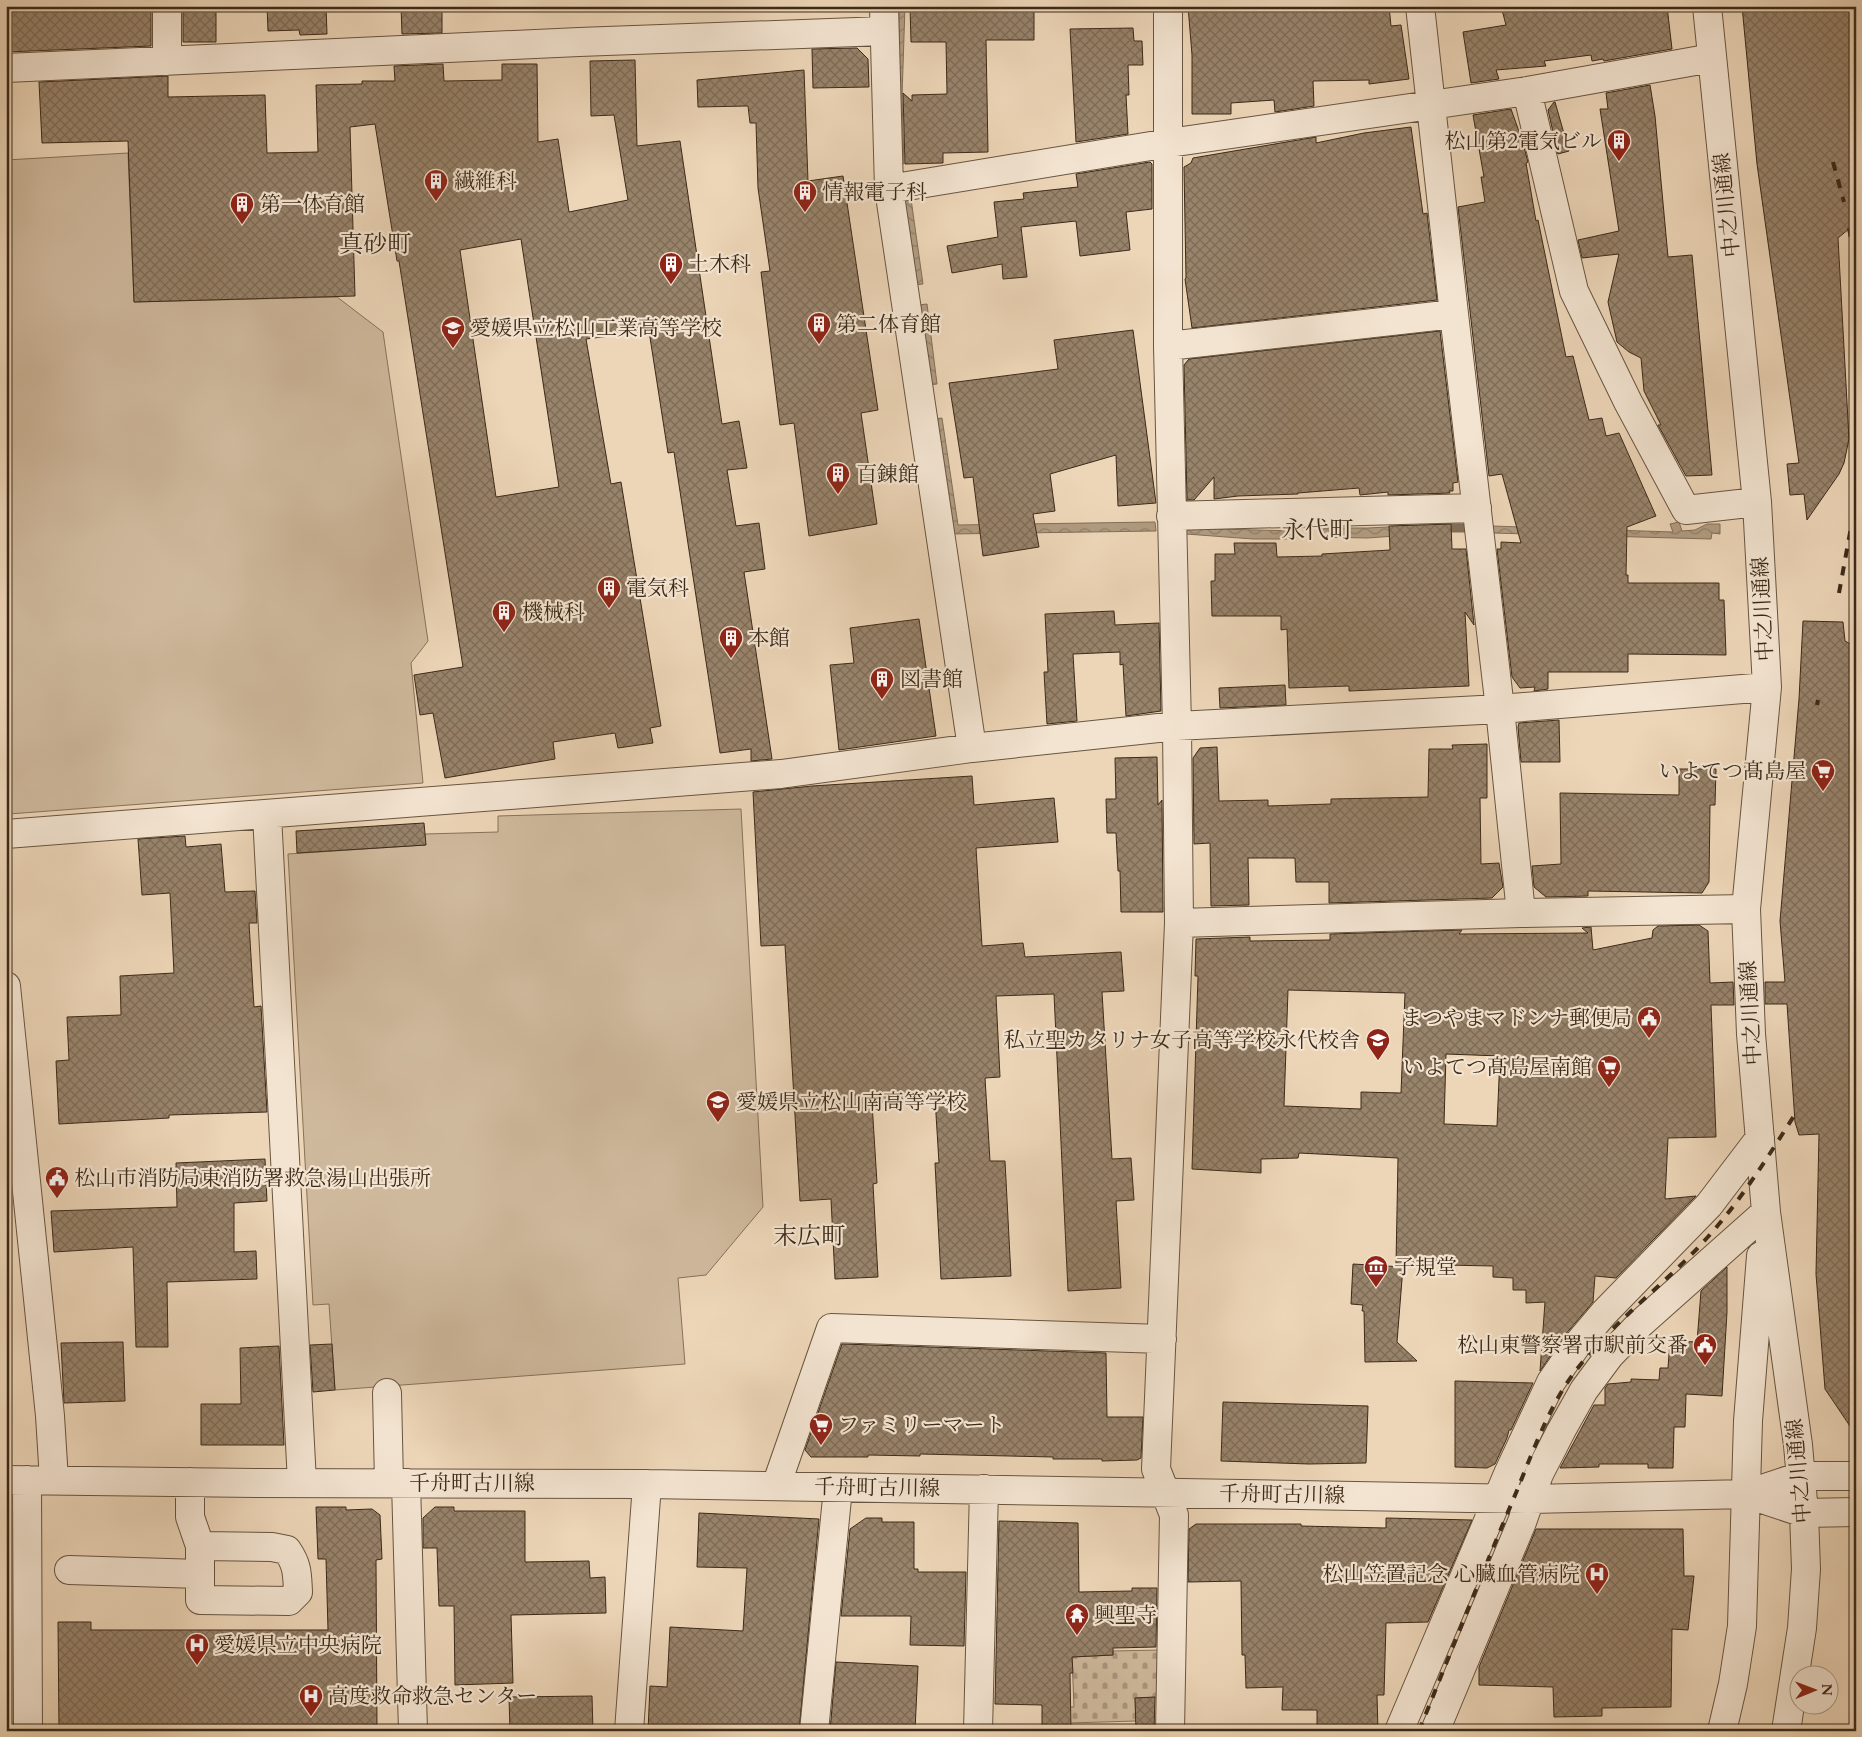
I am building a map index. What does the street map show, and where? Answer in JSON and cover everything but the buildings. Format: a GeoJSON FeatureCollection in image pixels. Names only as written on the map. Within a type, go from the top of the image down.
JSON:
{"type":"FeatureCollection","features":[{"type":"Feature","properties":{"kind":"street"},"geometry":{"type":"LineString","coordinates":[[167,6],[167,61]]}},
{"type":"Feature","properties":{"kind":"street"},"geometry":{"type":"LineString","coordinates":[[1168,6],[1168,346],[1177,726],[1179,923],[1156,1470],[1174,1515],[1170,1731]]}},
{"type":"Feature","properties":{"kind":"street"},"geometry":{"type":"LineString","coordinates":[[1420,6],[1500,710],[1521,913]]}},
{"type":"Feature","properties":{"kind":"street","name":"中之川通線"},"geometry":{"type":"LineString","coordinates":[[1707,6],[1757,502],[1767,688],[1746,908],[1751,1034],[1766,1212],[1798,1445],[1804,1513],[1806,1569],[1802,1628],[1786,1731]]}},
{"type":"Feature","properties":{"kind":"street"},"geometry":{"type":"LineString","coordinates":[[6,68],[579,42],[884,19],[889,189],[972,748]]}},
{"type":"Feature","properties":{"kind":"street"},"geometry":{"type":"LineString","coordinates":[[889,189],[1169,143],[1431,104],[1527,92],[1712,58]]}},
{"type":"Feature","properties":{"kind":"street"},"geometry":{"type":"LineString","coordinates":[[1527,92],[1574,291],[1628,402],[1686,510],[1757,502]]}},
{"type":"Feature","properties":{"kind":"street"},"geometry":{"type":"LineString","coordinates":[[1168,346],[1454,314]]}},
{"type":"Feature","properties":{"kind":"street"},"geometry":{"type":"LineString","coordinates":[[1171,516],[1477,508]]}},
{"type":"Feature","properties":{"kind":"street"},"geometry":{"type":"LineString","coordinates":[[6,834],[781,774],[972,748],[1177,726],[1500,710],[1767,688]]}},
{"type":"Feature","properties":{"kind":"street"},"geometry":{"type":"LineString","coordinates":[[267,815],[302,1482]]}},
{"type":"Feature","properties":{"kind":"street"},"geometry":{"type":"LineString","coordinates":[[1179,923],[1746,908]]}},
{"type":"Feature","properties":{"kind":"street"},"geometry":{"type":"LineString","coordinates":[[6,986],[50,1416],[54,1480]]}},
{"type":"Feature","properties":{"kind":"street"},"geometry":{"type":"LineString","coordinates":[[1399,1731],[1498,1499],[1551,1382],[1576,1346],[1604,1313],[1709,1205],[1760,1138]]}},
{"type":"Feature","properties":{"kind":"street"},"geometry":{"type":"LineString","coordinates":[[1435,1731],[1531,1499],[1539,1474],[1584,1390],[1610,1355],[1640,1324],[1766,1212]]}},
{"type":"Feature","properties":{"kind":"street","name":"中之川通線"},"geometry":{"type":"LineString","coordinates":[[1722,1731],[1733,1684],[1742,1626],[1748,1421],[1766,1212]]}},
{"type":"Feature","properties":{"kind":"street"},"geometry":{"type":"LineString","coordinates":[[776,1486],[831,1328],[1162,1339]]}},
{"type":"Feature","properties":{"kind":"street"},"geometry":{"type":"LineString","coordinates":[[387,1393],[397,1483],[412,1731]]}},
{"type":"Feature","properties":{"kind":"street","name":"千舟町古川線"},"geometry":{"type":"LineString","coordinates":[[17,1480],[647,1484],[1531,1499],[1747,1494],[1801,1476],[1856,1476]]}},
{"type":"Feature","properties":{"kind":"street"},"geometry":{"type":"LineString","coordinates":[[17,1480],[28,1731]]}},
{"type":"Feature","properties":{"kind":"street"},"geometry":{"type":"LineString","coordinates":[[190,1482],[190,1516],[200,1546],[200,1600],[289,1601],[298,1592],[295,1561],[287,1550],[272,1547],[200,1546]]}},
{"type":"Feature","properties":{"kind":"street"},"geometry":{"type":"LineString","coordinates":[[629,1731],[647,1484]]}},
{"type":"Feature","properties":{"kind":"street"},"geometry":{"type":"LineString","coordinates":[[814,1731],[838,1488]]}},
{"type":"Feature","properties":{"kind":"street"},"geometry":{"type":"LineString","coordinates":[[978,1731],[984,1490]]}},
{"type":"Feature","properties":{"kind":"street","name":"千舟町古川線"},"geometry":{"type":"LineString","coordinates":[[1747,1494],[1804,1513],[1856,1512]]}},
{"type":"Feature","properties":{"kind":"street"},"geometry":{"type":"LineString","coordinates":[[69,1570],[200,1574]]}},
{"type":"Feature","properties":{"kind":"green space"},"geometry":{"type":"Polygon","coordinates":[[[128,153],[134,302],[337,297],[383,332],[428,641],[411,663],[423,783],[9,814],[6,777],[6,160],[128,153]]]}},
{"type":"Feature","properties":{"kind":"green space"},"geometry":{"type":"Polygon","coordinates":[[[741,809],[763,1207],[706,1275],[678,1278],[685,1364],[335,1390],[329,1304],[313,1305],[288,854],[425,845],[425,834],[498,832],[498,816],[741,809]]]}},
{"type":"Feature","properties":{"kind":"green space"},"geometry":{"type":"Polygon","coordinates":[[[1162,1650],[1164,1697],[1135,1698],[1136,1721],[1069,1723],[1069,1707],[1074,1707],[1072,1657],[1113,1655],[1113,1651],[1162,1650]]]}},
{"type":"Feature","properties":{"kind":"water"},"geometry":{"type":"Polygon","coordinates":[[[899,6],[905,6],[902,97],[904,164],[898,161],[899,6]]]}},
{"type":"Feature","properties":{"kind":"water"},"geometry":{"type":"Polygon","coordinates":[[[911,199],[923,284],[914,285],[901,200],[911,199]]]}},
{"type":"Feature","properties":{"kind":"water"},"geometry":{"type":"Polygon","coordinates":[[[927,304],[937,384],[928,385],[918,305],[927,304]]]}},
{"type":"Feature","properties":{"kind":"water"},"geometry":{"type":"Polygon","coordinates":[[[942,418],[958,525],[1155,522],[1156,531],[951,534],[934,419],[942,418]]]}},
{"type":"Feature","properties":{"kind":"water"},"geometry":{"type":"Polygon","coordinates":[[[1679,522],[1682,531],[1695,530],[1707,524],[1720,524],[1720,534],[1712,533],[1711,539],[1492,533],[1492,526],[1673,532],[1670,524],[1679,522]]]}},
{"type":"Feature","properties":{"kind":"water"},"geometry":{"type":"Polygon","coordinates":[[[1425,525],[1425,534],[1367,538],[1321,537],[1321,528],[1425,525]]]}},
{"type":"Feature","properties":{"kind":"water"},"geometry":{"type":"Polygon","coordinates":[[[1185,526],[1295,531],[1295,539],[1253,539],[1186,534],[1185,526]]]}},
{"type":"Feature","properties":{"kind":"waterway"},"geometry":{"type":"LineString","coordinates":[[1445,528],[1465,528]]}},
{"type":"Feature","properties":{"kind":"railway"},"geometry":{"type":"LineString","coordinates":[[1833,162],[1844,202]]}},
{"type":"Feature","properties":{"kind":"railway"},"geometry":{"type":"LineString","coordinates":[[1849,228],[1856,267]]}},
{"type":"Feature","properties":{"kind":"railway"},"geometry":{"type":"LineString","coordinates":[[1839,593],[1856,500]]}},
{"type":"Feature","properties":{"kind":"railway"},"geometry":{"type":"LineString","coordinates":[[1817,705],[1818,700]]}},
{"type":"Feature","properties":{"kind":"railway"},"geometry":{"type":"LineString","coordinates":[[1419,1731],[1477,1586],[1557,1399],[1580,1365],[1614,1327],[1688,1258],[1718,1225],[1753,1179],[1794,1116]]}},
{"type":"Feature","properties":{"kind":"place","name":"松山第2電気ビル"},"geometry":{"type":"Point","coordinates":[1619,162]}},
{"type":"Feature","properties":{"kind":"place","name":"繊維科"},"geometry":{"type":"Point","coordinates":[436,202]}},
{"type":"Feature","properties":{"kind":"place","name":"情報電子科"},"geometry":{"type":"Point","coordinates":[805,213]}},
{"type":"Feature","properties":{"kind":"place","name":"第一体育館"},"geometry":{"type":"Point","coordinates":[242,225]}},
{"type":"Feature","properties":{"kind":"place","name":"土木科"},"geometry":{"type":"Point","coordinates":[671,285]}},
{"type":"Feature","properties":{"kind":"place","name":"第二体育館"},"geometry":{"type":"Point","coordinates":[819,345]}},
{"type":"Feature","properties":{"kind":"place","name":"愛媛県立松山工業高等学校"},"geometry":{"type":"Point","coordinates":[453,349]}},
{"type":"Feature","properties":{"kind":"place","name":"百錬館"},"geometry":{"type":"Point","coordinates":[838,495]}},
{"type":"Feature","properties":{"kind":"place","name":"電気科"},"geometry":{"type":"Point","coordinates":[609,609]}},
{"type":"Feature","properties":{"kind":"place","name":"機械科"},"geometry":{"type":"Point","coordinates":[504,633]}},
{"type":"Feature","properties":{"kind":"place","name":"本館"},"geometry":{"type":"Point","coordinates":[731,659]}},
{"type":"Feature","properties":{"kind":"place","name":"図書館"},"geometry":{"type":"Point","coordinates":[882,700]}},
{"type":"Feature","properties":{"kind":"place","name":"いよてつ髙島屋"},"geometry":{"type":"Point","coordinates":[1823,792]}},
{"type":"Feature","properties":{"kind":"place","name":"まつやまマドンナ郵便局"},"geometry":{"type":"Point","coordinates":[1649,1039]}},
{"type":"Feature","properties":{"kind":"place","name":"私立聖カタリナ女子高等学校永代校舎"},"geometry":{"type":"Point","coordinates":[1378,1061]}},
{"type":"Feature","properties":{"kind":"place","name":"いよてつ髙島屋南館"},"geometry":{"type":"Point","coordinates":[1609,1088]}},
{"type":"Feature","properties":{"kind":"place","name":"愛媛県立松山南高等学校"},"geometry":{"type":"Point","coordinates":[718,1123]}},
{"type":"Feature","properties":{"kind":"place","name":"松山市消防局東消防署救急湯山出張所"},"geometry":{"type":"Point","coordinates":[57,1199]}},
{"type":"Feature","properties":{"kind":"place","name":"子規堂"},"geometry":{"type":"Point","coordinates":[1376,1288]}},
{"type":"Feature","properties":{"kind":"place","name":"松山東警察署市駅前交番"},"geometry":{"type":"Point","coordinates":[1705,1366]}},
{"type":"Feature","properties":{"kind":"place","name":"ファミリーマート"},"geometry":{"type":"Point","coordinates":[821,1446]}},
{"type":"Feature","properties":{"kind":"place","name":"松山笠置記念 心臓血管病院"},"geometry":{"type":"Point","coordinates":[1597,1595]}},
{"type":"Feature","properties":{"kind":"place","name":"興聖寺"},"geometry":{"type":"Point","coordinates":[1077,1636]}},
{"type":"Feature","properties":{"kind":"place","name":"愛媛県立中央病院"},"geometry":{"type":"Point","coordinates":[197,1666]}},
{"type":"Feature","properties":{"kind":"place","name":"高度救命救急センター"},"geometry":{"type":"Point","coordinates":[311,1717]}},
{"type":"Feature","properties":{"kind":"district","name":"真砂町"},"geometry":{"type":"Point","coordinates":[375,244]}},
{"type":"Feature","properties":{"kind":"district","name":"永代町"},"geometry":{"type":"Point","coordinates":[1317,530]}},
{"type":"Feature","properties":{"kind":"district","name":"末広町"},"geometry":{"type":"Point","coordinates":[809,1236]}}]}
